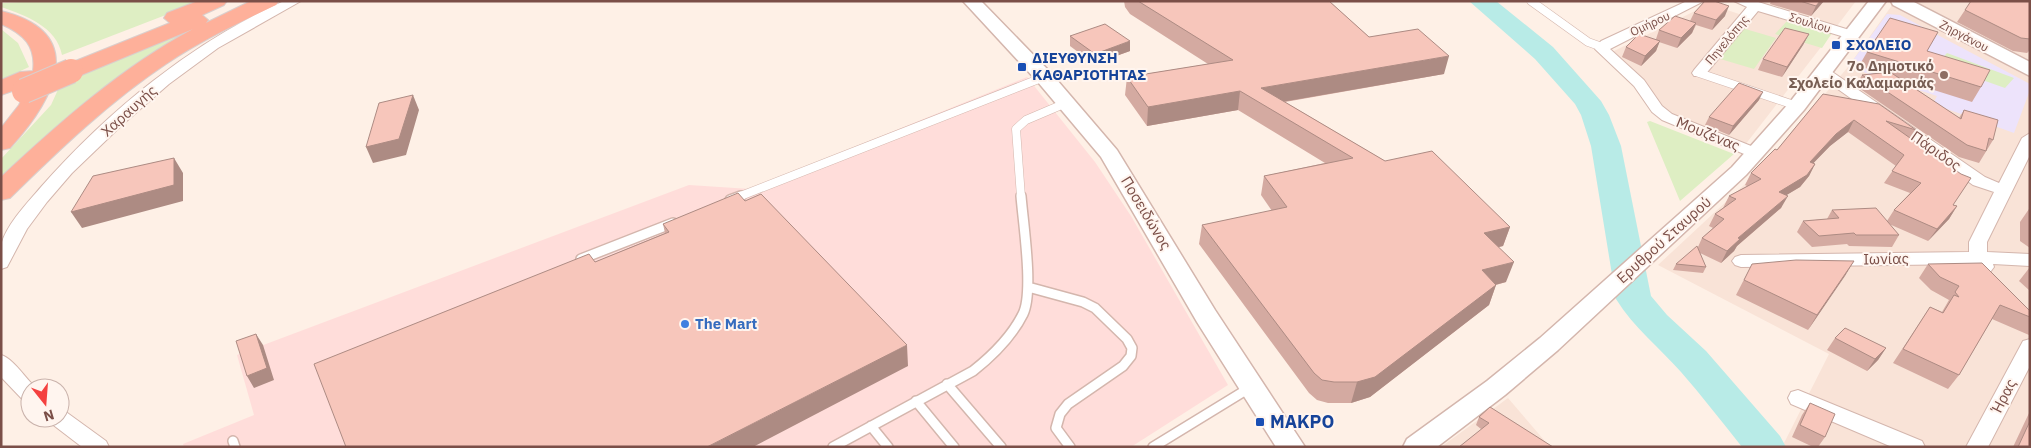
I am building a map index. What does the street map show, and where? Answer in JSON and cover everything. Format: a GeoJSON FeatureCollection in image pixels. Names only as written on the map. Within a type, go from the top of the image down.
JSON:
{"type":"FeatureCollection","features":[{"type":"Feature","properties":{"kind":"highway"},"geometry":{"type":"LineString","coordinates":[[71,65],[218,1]]}},
{"type":"Feature","properties":{"kind":"highway"},"geometry":{"type":"LineString","coordinates":[[1,102],[18,86],[246,1]]}},
{"type":"Feature","properties":{"kind":"highway"},"geometry":{"type":"LineString","coordinates":[[1,192],[78,122],[132,77],[184,44],[269,1]]}},
{"type":"Feature","properties":{"kind":"highway"},"geometry":{"type":"LineString","coordinates":[[1,17],[32,32],[42,46],[45,58],[44,76],[37,96],[26,114],[1,143]]}},
{"type":"Feature","properties":{"kind":"street","name":"Χαραυγής"},"geometry":{"type":"LineString","coordinates":[[1,263],[14,236],[35,203],[72,163],[160,82],[219,40],[295,1]]}},
{"type":"Feature","properties":{"kind":"street","name":"Ποσειδώνος"},"geometry":{"type":"LineString","coordinates":[[971,1],[1044,77],[1110,154],[1206,316],[1291,447]]}},
{"type":"Feature","properties":{"kind":"street","name":"Ομήρου"},"geometry":{"type":"LineString","coordinates":[[1602,47],[1698,1]]}},
{"type":"Feature","properties":{"kind":"street","name":"Σουλίου"},"geometry":{"type":"LineString","coordinates":[[1740,1],[1851,35]]}},
{"type":"Feature","properties":{"kind":"street","name":"Ερυθρού Σταυρού"},"geometry":{"type":"LineString","coordinates":[[1417,447],[1496,388],[1549,344],[1653,250],[1755,153],[1797,106],[1878,1]]}},
{"type":"Feature","properties":{"kind":"street","name":"Ζηργάνου"},"geometry":{"type":"LineString","coordinates":[[1899,1],[2030,70]]}},
{"type":"Feature","properties":{"kind":"street","name":"Πηνελόπης"},"geometry":{"type":"LineString","coordinates":[[1699,73],[1756,6]]}},
{"type":"Feature","properties":{"kind":"street","name":"Μουζένας"},"geometry":{"type":"LineString","coordinates":[[1602,47],[1603,51],[1639,83],[1657,109],[1667,117],[1755,153]]}},
{"type":"Feature","properties":{"kind":"street","name":"Πάριδος"},"geometry":{"type":"LineString","coordinates":[[1823,72],[1979,181],[2004,190]]}},
{"type":"Feature","properties":{"kind":"street"},"geometry":{"type":"LineString","coordinates":[[1995,278],[1978,258],[1978,242],[2030,138]]}},
{"type":"Feature","properties":{"kind":"street","name":"Ιωνίας"},"geometry":{"type":"LineString","coordinates":[[1741,261],[1978,258],[2030,260]]}},
{"type":"Feature","properties":{"kind":"street","name":"Ήρας"},"geometry":{"type":"LineString","coordinates":[[1977,447],[2030,346]]}},
{"type":"Feature","properties":{"kind":"street"},"geometry":{"type":"LineString","coordinates":[[1,362],[20,386]]}},
{"type":"Feature","properties":{"kind":"street"},"geometry":{"type":"LineString","coordinates":[[1798,398],[1914,447]]}},
{"type":"Feature","properties":{"kind":"street"},"geometry":{"type":"LineString","coordinates":[[70,426],[98,447]]}},
{"type":"Feature","properties":{"kind":"lane"},"geometry":{"type":"LineString","coordinates":[[1531,1],[1588,42],[1602,47]]}},
{"type":"Feature","properties":{"kind":"lane"},"geometry":{"type":"LineString","coordinates":[[1699,73],[1797,106]]}},
{"type":"Feature","properties":{"kind":"lane"},"geometry":{"type":"LineString","coordinates":[[720,204],[1044,77]]}},
{"type":"Feature","properties":{"kind":"lane"},"geometry":{"type":"LineString","coordinates":[[833,447],[973,371],[993,355],[1008,337],[1024,313],[1028,287],[1016,129],[1026,120],[1066,103]]}},
{"type":"Feature","properties":{"kind":"lane"},"geometry":{"type":"LineString","coordinates":[[572,262],[683,219]]}},
{"type":"Feature","properties":{"kind":"lane"},"geometry":{"type":"LineString","coordinates":[[1028,287],[1083,302],[1095,308],[1128,339],[1132,348],[1131,356],[1122,366],[1068,404],[1060,414],[1056,428],[1070,447]]}},
{"type":"Feature","properties":{"kind":"lane"},"geometry":{"type":"LineString","coordinates":[[947,384],[1002,447]]}},
{"type":"Feature","properties":{"kind":"lane"},"geometry":{"type":"LineString","coordinates":[[1154,447],[1253,386]]}},
{"type":"Feature","properties":{"kind":"lane"},"geometry":{"type":"LineString","coordinates":[[916,401],[954,447]]}},
{"type":"Feature","properties":{"kind":"lane"},"geometry":{"type":"LineString","coordinates":[[871,426],[888,447]]}},
{"type":"Feature","properties":{"kind":"shaded area"},"geometry":{"type":"Polygon","coordinates":[[[1764,1],[1856,1],[1837,26],[1761,3],[1764,1]]]}},
{"type":"Feature","properties":{"kind":"shaded area"},"geometry":{"type":"Polygon","coordinates":[[[1895,1],[2030,1],[2030,447],[1782,447],[1829,354],[1658,265],[1759,171],[1848,67],[1895,1]]]}},
{"type":"Feature","properties":{"kind":"shaded area"},"geometry":{"type":"Polygon","coordinates":[[[1709,4],[1751,18],[1758,11],[1832,33],[1745,145],[1669,116],[1654,94],[1612,52],[1709,4]]]}},
{"type":"Feature","properties":{"kind":"shaded area","name":"7o Δημοτικό Σχολείο Καλαμαριάς"},"geometry":{"type":"Polygon","coordinates":[[[1887,14],[1900,15],[2030,84],[2030,90],[2014,133],[1933,104],[1937,96],[1848,67],[1887,14]]]}},
{"type":"Feature","properties":{"kind":"shaded area"},"geometry":{"type":"Polygon","coordinates":[[[1027,77],[1095,162],[1131,216],[1228,385],[1131,447],[184,447],[183,444],[254,415],[237,355],[689,185],[750,189],[1027,77]]]}},
{"type":"Feature","properties":{"kind":"shaded area"},"geometry":{"type":"Polygon","coordinates":[[[1508,398],[1550,447],[1441,447],[1508,398]]]}},
{"type":"Feature","properties":{"kind":"green space"},"geometry":{"type":"Polygon","coordinates":[[[40,1],[202,1],[62,55],[59,45],[47,30],[30,18],[1,7],[1,3],[40,1]]]}},
{"type":"Feature","properties":{"kind":"green space"},"geometry":{"type":"Polygon","coordinates":[[[1788,20],[1832,33],[1822,48],[1775,34],[1788,20]]]}},
{"type":"Feature","properties":{"kind":"green space"},"geometry":{"type":"Polygon","coordinates":[[[200,24],[1,178],[1,159],[51,105],[61,83],[200,24]]]}},
{"type":"Feature","properties":{"kind":"green space"},"geometry":{"type":"Polygon","coordinates":[[[1742,28],[1776,38],[1754,69],[1717,58],[1742,28]]]}},
{"type":"Feature","properties":{"kind":"green space"},"geometry":{"type":"Polygon","coordinates":[[[1,29],[18,43],[29,67],[1,80],[1,29]]]}},
{"type":"Feature","properties":{"kind":"green space"},"geometry":{"type":"Polygon","coordinates":[[[1947,53],[2014,78],[2005,88],[1937,64],[1947,53]]]}},
{"type":"Feature","properties":{"kind":"green space"},"geometry":{"type":"Polygon","coordinates":[[[1650,121],[1734,154],[1680,201],[1647,122],[1650,121]]]}},
{"type":"Feature","properties":{"kind":"building"},"geometry":{"type":"Polygon","coordinates":[[[1138,1],[1329,1],[1369,37],[1418,29],[1449,56],[1261,88],[1385,161],[1432,151],[1510,227],[1484,233],[1514,262],[1482,270],[1496,285],[1375,377],[1357,382],[1322,380],[1314,373],[1202,225],[1287,207],[1264,176],[1353,158],[1240,91],[1148,107],[1127,77],[1233,60],[1138,1]]]}},
{"type":"Feature","properties":{"kind":"building"},"geometry":{"type":"Polygon","coordinates":[[[1705,1],[1714,1],[1729,6],[1716,20],[1694,13],[1705,1]]]}},
{"type":"Feature","properties":{"kind":"building"},"geometry":{"type":"Polygon","coordinates":[[[1800,1],[1820,1],[1816,6],[1800,1]]]}},
{"type":"Feature","properties":{"kind":"building"},"geometry":{"type":"Polygon","coordinates":[[[1971,1],[2030,1],[2030,39],[2021,38],[1965,10],[1971,1]]]}},
{"type":"Feature","properties":{"kind":"building"},"geometry":{"type":"Polygon","coordinates":[[[1675,16],[1696,23],[1681,38],[1659,30],[1675,16]]]}},
{"type":"Feature","properties":{"kind":"building"},"geometry":{"type":"Polygon","coordinates":[[[1890,18],[1938,32],[1927,51],[1990,70],[1981,87],[1867,52],[1890,18]]]}},
{"type":"Feature","properties":{"kind":"building"},"geometry":{"type":"Polygon","coordinates":[[[1105,24],[1130,41],[1095,54],[1070,36],[1105,24]]]}},
{"type":"Feature","properties":{"kind":"building"},"geometry":{"type":"Polygon","coordinates":[[[1785,28],[1809,34],[1787,67],[1763,59],[1785,28]]]}},
{"type":"Feature","properties":{"kind":"building"},"geometry":{"type":"Polygon","coordinates":[[[1639,34],[1660,41],[1645,56],[1626,47],[1639,34]]]}},
{"type":"Feature","properties":{"kind":"building"},"geometry":{"type":"Polygon","coordinates":[[[1890,72],[1961,119],[1964,110],[1998,120],[1993,140],[1989,138],[1986,151],[1967,145],[1862,75],[1890,72]]]}},
{"type":"Feature","properties":{"kind":"building"},"geometry":{"type":"Polygon","coordinates":[[[1739,83],[1763,92],[1733,126],[1709,117],[1739,83]]]}},
{"type":"Feature","properties":{"kind":"building"},"geometry":{"type":"Polygon","coordinates":[[[1823,94],[1879,104],[1916,130],[1886,121],[1961,174],[1971,178],[1953,205],[1957,206],[1937,229],[1894,210],[1921,183],[1892,171],[1904,155],[1854,120],[1836,134],[1810,162],[1815,164],[1807,175],[1779,192],[1788,196],[1738,238],[1740,239],[1727,251],[1702,238],[1724,219],[1715,214],[1736,199],[1729,196],[1761,179],[1751,173],[1775,149],[1777,150],[1823,94]]]}},
{"type":"Feature","properties":{"kind":"building"},"geometry":{"type":"Polygon","coordinates":[[[413,95],[399,139],[366,147],[379,103],[413,95]]]}},
{"type":"Feature","properties":{"kind":"building"},"geometry":{"type":"Polygon","coordinates":[[[174,158],[174,185],[71,212],[93,176],[174,158]]]}},
{"type":"Feature","properties":{"kind":"building","name":"The Mart"},"geometry":{"type":"Polygon","coordinates":[[[738,193],[745,201],[761,194],[907,345],[707,447],[346,447],[314,364],[589,254],[595,262],[669,232],[663,224],[738,193]]]}},
{"type":"Feature","properties":{"kind":"building"},"geometry":{"type":"Polygon","coordinates":[[[1876,208],[1899,235],[1856,235],[1854,233],[1819,236],[1803,221],[1839,218],[1832,210],[1876,208]]]}},
{"type":"Feature","properties":{"kind":"building"},"geometry":{"type":"Polygon","coordinates":[[[1697,246],[1706,267],[1676,264],[1697,246]]]}},
{"type":"Feature","properties":{"kind":"building"},"geometry":{"type":"Polygon","coordinates":[[[1796,260],[1854,261],[1817,315],[1744,280],[1752,264],[1796,260]]]}},
{"type":"Feature","properties":{"kind":"building"},"geometry":{"type":"Polygon","coordinates":[[[1982,263],[2030,311],[2030,317],[2000,305],[1959,375],[1903,349],[1930,307],[1943,313],[1954,295],[1959,297],[1955,292],[1959,286],[1940,277],[1928,264],[1982,263]]]}},
{"type":"Feature","properties":{"kind":"building"},"geometry":{"type":"Polygon","coordinates":[[[1845,328],[1886,348],[1875,359],[1835,338],[1845,328]]]}},
{"type":"Feature","properties":{"kind":"building"},"geometry":{"type":"Polygon","coordinates":[[[256,334],[267,368],[247,376],[236,341],[256,334]]]}},
{"type":"Feature","properties":{"kind":"building"},"geometry":{"type":"Polygon","coordinates":[[[1810,403],[1835,414],[1825,437],[1800,425],[1810,403]]]}},
{"type":"Feature","properties":{"kind":"building"},"geometry":{"type":"Polygon","coordinates":[[[1490,407],[1553,447],[1459,447],[1489,423],[1479,417],[1490,407]]]}},
{"type":"Feature","properties":{"kind":"building"},"geometry":{"type":"Polygon","coordinates":[[[2030,421],[2030,447],[2018,447],[2030,421]]]}},
{"type":"Feature","properties":{"kind":"waterway"},"geometry":{"type":"LineString","coordinates":[[1481,1],[1544,53],[1587,101],[1595,115],[1606,146],[1634,299],[1654,324],[1693,361],[1766,447]]}},
{"type":"Feature","properties":{"kind":"place","name":"ΣΧΟΛΕΙΟ"},"geometry":{"type":"Point","coordinates":[1836,45]}},
{"type":"Feature","properties":{"kind":"place","name":"ΔΙΕΥΘΥΝΣΗ ΚΑΘΑΡΙΟΤΗΤΑΣ"},"geometry":{"type":"Point","coordinates":[1022,67]}},
{"type":"Feature","properties":{"kind":"place","name":"7o Δημοτικό Σχολείο Καλαμαριάς"},"geometry":{"type":"Point","coordinates":[1944,75]}},
{"type":"Feature","properties":{"kind":"place","name":"The Mart"},"geometry":{"type":"Point","coordinates":[685,324]}},
{"type":"Feature","properties":{"kind":"place","name":"ΜΑΚΡΟ"},"geometry":{"type":"Point","coordinates":[1260,422]}}]}
